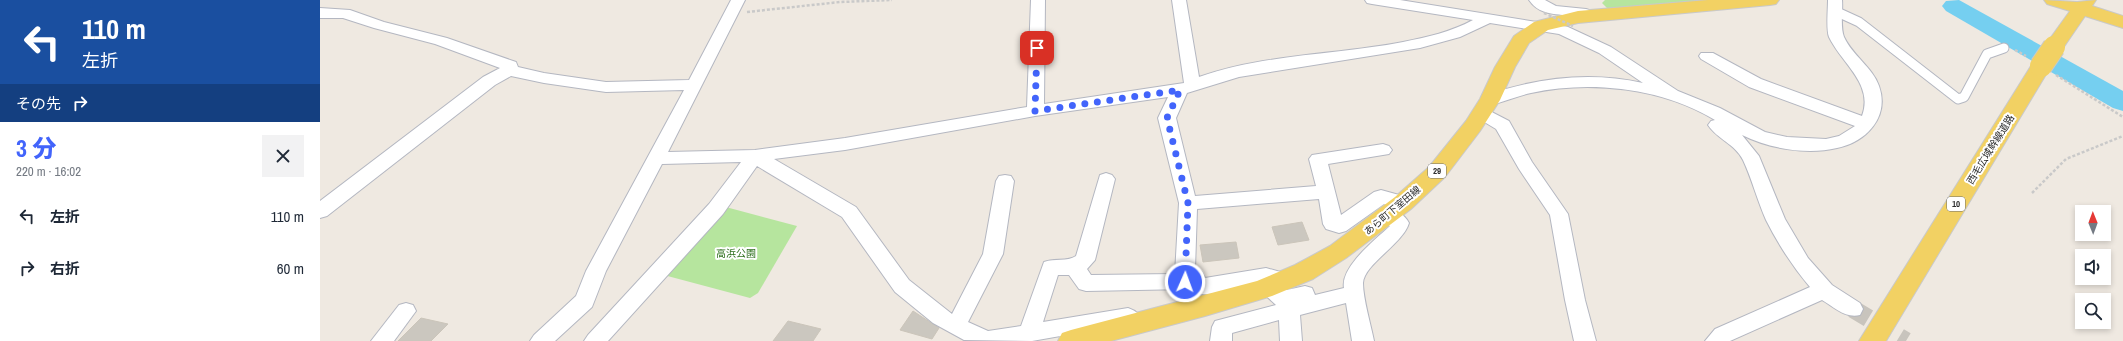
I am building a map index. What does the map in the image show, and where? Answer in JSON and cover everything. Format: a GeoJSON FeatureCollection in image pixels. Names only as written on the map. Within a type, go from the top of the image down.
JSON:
{"type":"FeatureCollection","features":[{"type":"Feature","properties":{"kind":"main road","name":"あら町下室田線"},"geometry":{"type":"LineString","coordinates":[[1071,341],[1205,306],[1277,283],[1304,272],[1338,252],[1396,209],[1437,172],[1486,106],[1514,51],[1542,20],[1567,19],[1742,1],[1770,0]]}},
{"type":"Feature","properties":{"kind":"main road"},"geometry":{"type":"LineString","coordinates":[[2053,0],[2084,4],[2123,22]]}},
{"type":"Feature","properties":{"kind":"main road","name":"西毛広域幹線道路"},"geometry":{"type":"LineString","coordinates":[[1872,341],[2040,65],[2084,4]]}},
{"type":"Feature","properties":{"kind":"street"},"geometry":{"type":"LineString","coordinates":[[1035,111],[1038,0]]}},
{"type":"Feature","properties":{"kind":"street"},"geometry":{"type":"LineString","coordinates":[[1075,267],[1086,283],[1185,282],[1188,203],[1167,118],[1186,87],[1179,0]]}},
{"type":"Feature","properties":{"kind":"street"},"geometry":{"type":"LineString","coordinates":[[1372,0],[1488,18],[1542,20],[1580,36],[1605,50],[1734,138],[1750,156],[1776,220],[1801,263],[1825,291],[1853,309]]}},
{"type":"Feature","properties":{"kind":"street"},"geometry":{"type":"LineString","coordinates":[[1536,0],[1549,8],[1587,12],[1593,16]]}},
{"type":"Feature","properties":{"kind":"street"},"geometry":{"type":"LineString","coordinates":[[1585,341],[1575,300],[1559,214],[1525,165],[1503,125],[1486,106],[1510,92],[1538,86],[1574,83],[1611,83],[1638,86],[1672,95],[1714,112],[1760,137],[1787,143],[1826,145],[1844,141],[1860,131],[1866,124],[1874,106],[1871,86],[1836,36],[1835,6]]}},
{"type":"Feature","properties":{"kind":"street"},"geometry":{"type":"LineString","coordinates":[[541,341],[585,301],[596,270],[695,85],[734,7]]}},
{"type":"Feature","properties":{"kind":"street"},"geometry":{"type":"LineString","coordinates":[[320,13],[346,13],[379,25],[441,41],[510,66],[509,70]]}},
{"type":"Feature","properties":{"kind":"street"},"geometry":{"type":"LineString","coordinates":[[656,158],[755,156],[845,144],[1035,111],[1186,87],[1292,62],[1395,49],[1443,38],[1476,26],[1488,18]]}},
{"type":"Feature","properties":{"kind":"street"},"geometry":{"type":"LineString","coordinates":[[1707,56],[1755,83],[1866,124]]}},
{"type":"Feature","properties":{"kind":"street"},"geometry":{"type":"LineString","coordinates":[[320,211],[489,81],[509,70],[544,78],[606,87],[695,85]]}},
{"type":"Feature","properties":{"kind":"street"},"geometry":{"type":"LineString","coordinates":[[1363,341],[1353,288],[1363,263],[1398,230],[1400,223],[1396,209],[1381,197],[1339,226],[1334,224],[1318,159],[1383,150]]}},
{"type":"Feature","properties":{"kind":"street"},"geometry":{"type":"LineString","coordinates":[[755,156],[849,212],[902,286],[940,316],[971,334],[988,340],[1128,316],[1136,325]]}},
{"type":"Feature","properties":{"kind":"street"},"geometry":{"type":"LineString","coordinates":[[595,341],[716,209],[755,156]]}},
{"type":"Feature","properties":{"kind":"street"},"geometry":{"type":"LineString","coordinates":[[1029,334],[1051,267],[1075,267],[1085,260],[1106,179]]}},
{"type":"Feature","properties":{"kind":"street"},"geometry":{"type":"LineString","coordinates":[[956,326],[994,254],[1005,181]]}},
{"type":"Feature","properties":{"kind":"street"},"geometry":{"type":"LineString","coordinates":[[1188,203],[1327,192]]}},
{"type":"Feature","properties":{"kind":"street"},"geometry":{"type":"LineString","coordinates":[[1195,276],[1197,286],[1209,286],[1266,276],[1277,283],[1283,300],[1353,288]]}},
{"type":"Feature","properties":{"kind":"street"},"geometry":{"type":"LineString","coordinates":[[1221,341],[1222,327],[1289,310],[1353,288]]}},
{"type":"Feature","properties":{"kind":"street"},"geometry":{"type":"LineString","coordinates":[[1716,341],[1722,336],[1812,294],[1825,291]]}},
{"type":"Feature","properties":{"kind":"street"},"geometry":{"type":"LineString","coordinates":[[1289,310],[1291,341]]}},
{"type":"Feature","properties":{"kind":"street"},"geometry":{"type":"LineString","coordinates":[[382,341],[406,311]]}},
{"type":"Feature","properties":{"kind":"lane"},"geometry":{"type":"LineString","coordinates":[[1835,6],[1859,22],[1958,99],[1964,97],[1987,54],[2004,48]]}},
{"type":"Feature","properties":{"kind":"path"},"geometry":{"type":"LineString","coordinates":[[734,7],[892,0]]}},
{"type":"Feature","properties":{"kind":"path"},"geometry":{"type":"LineString","coordinates":[[1542,20],[1573,26]]}},
{"type":"Feature","properties":{"kind":"path"},"geometry":{"type":"LineString","coordinates":[[2004,48],[2014,49],[2123,117]]}},
{"type":"Feature","properties":{"kind":"path"},"geometry":{"type":"LineString","coordinates":[[2032,193],[2059,164],[2066,159],[2123,136]]}},
{"type":"Feature","properties":{"kind":"green space"},"geometry":{"type":"Polygon","coordinates":[[[1605,0],[1703,0],[1609,10],[1602,3],[1605,0]]]}},
{"type":"Feature","properties":{"kind":"green space","name":"高浜公園"},"geometry":{"type":"Polygon","coordinates":[[[722,206],[797,226],[758,293],[750,298],[660,274],[722,206]]]}},
{"type":"Feature","properties":{"kind":"building"},"geometry":{"type":"Polygon","coordinates":[[[1302,222],[1309,240],[1278,245],[1272,227],[1302,222]]]}},
{"type":"Feature","properties":{"kind":"building"},"geometry":{"type":"Polygon","coordinates":[[[1236,242],[1239,258],[1203,262],[1200,245],[1236,242]]]}},
{"type":"Feature","properties":{"kind":"building"},"geometry":{"type":"Polygon","coordinates":[[[913,311],[939,328],[932,339],[900,330],[913,311]]]}},
{"type":"Feature","properties":{"kind":"building"},"geometry":{"type":"Polygon","coordinates":[[[421,318],[448,324],[431,341],[398,341],[421,318]]]}},
{"type":"Feature","properties":{"kind":"building"},"geometry":{"type":"Polygon","coordinates":[[[788,321],[821,329],[813,341],[773,341],[788,321]]]}},
{"type":"Feature","properties":{"kind":"waterway"},"geometry":{"type":"LineString","coordinates":[[1954,6],[2123,102]]}},
{"type":"Feature","properties":{"kind":"tunnel"},"geometry":{"type":"LineString","coordinates":[[1853,309],[1906,341]]}},
{"type":"Feature","properties":{"kind":"route"},"geometry":{"type":"LineString","coordinates":[[1037,48],[1035,111],[1180,90],[1167,118],[1188,203],[1185,282]]}}]}
